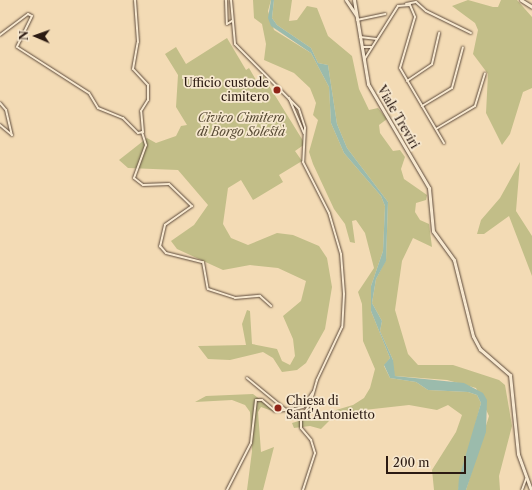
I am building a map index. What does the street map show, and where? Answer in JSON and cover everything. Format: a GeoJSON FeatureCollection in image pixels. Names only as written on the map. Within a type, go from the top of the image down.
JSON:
{"type":"FeatureCollection","features":[{"type":"Feature","properties":{"kind":"main road"},"geometry":{"type":"LineString","coordinates":[[346,0],[357,18]]}},
{"type":"Feature","properties":{"kind":"main road","name":"Viale Treviri"},"geometry":{"type":"LineString","coordinates":[[354,0],[361,47],[373,94],[430,191],[433,231],[454,260],[467,310],[480,348],[510,375],[518,454],[527,479]]}},
{"type":"Feature","properties":{"kind":"main road"},"geometry":{"type":"LineString","coordinates":[[521,0],[532,6]]}},
{"type":"Feature","properties":{"kind":"main road"},"geometry":{"type":"LineString","coordinates":[[527,479],[530,490]]}},
{"type":"Feature","properties":{"kind":"street"},"geometry":{"type":"LineString","coordinates":[[135,0],[138,42],[134,69],[148,86],[148,100],[141,111],[145,128],[142,132],[146,145],[134,178],[143,185],[169,184],[192,206],[165,225],[160,246],[166,253],[203,262],[208,289],[235,298],[260,296],[271,306]]}},
{"type":"Feature","properties":{"kind":"street"},"geometry":{"type":"LineString","coordinates":[[226,0],[227,24],[232,21]]}},
{"type":"Feature","properties":{"kind":"street"},"geometry":{"type":"LineString","coordinates":[[227,490],[240,472],[251,443],[256,400],[262,400],[274,410],[287,410],[303,406],[314,389],[342,328],[344,294],[335,230],[319,188],[307,172],[304,153],[303,121],[288,96],[243,55],[235,44],[231,0]]}},
{"type":"Feature","properties":{"kind":"street"},"geometry":{"type":"LineString","coordinates":[[364,61],[398,6],[416,2],[426,11],[471,33]]}},
{"type":"Feature","properties":{"kind":"street"},"geometry":{"type":"LineString","coordinates":[[406,4],[415,17],[400,68],[444,143]]}},
{"type":"Feature","properties":{"kind":"street"},"geometry":{"type":"LineString","coordinates":[[0,35],[28,14],[32,16],[17,47],[54,68],[71,84],[89,93],[98,108],[123,118],[138,133],[142,132]]}},
{"type":"Feature","properties":{"kind":"street"},"geometry":{"type":"LineString","coordinates":[[357,18],[384,14]]}},
{"type":"Feature","properties":{"kind":"street"},"geometry":{"type":"LineString","coordinates":[[407,81],[432,64],[439,33]]}},
{"type":"Feature","properties":{"kind":"street"},"geometry":{"type":"LineString","coordinates":[[360,37],[369,41]]}},
{"type":"Feature","properties":{"kind":"street"},"geometry":{"type":"LineString","coordinates":[[361,47],[369,41],[378,38]]}},
{"type":"Feature","properties":{"kind":"street"},"geometry":{"type":"LineString","coordinates":[[361,47],[372,47]]}},
{"type":"Feature","properties":{"kind":"street"},"geometry":{"type":"LineString","coordinates":[[422,106],[452,88],[463,47]]}},
{"type":"Feature","properties":{"kind":"street"},"geometry":{"type":"LineString","coordinates":[[436,129],[475,106],[485,74]]}},
{"type":"Feature","properties":{"kind":"street"},"geometry":{"type":"LineString","coordinates":[[288,96],[304,134]]}},
{"type":"Feature","properties":{"kind":"street"},"geometry":{"type":"LineString","coordinates":[[0,103],[6,110],[12,135],[0,125]]}},
{"type":"Feature","properties":{"kind":"street"},"geometry":{"type":"LineString","coordinates":[[299,123],[303,121]]}},
{"type":"Feature","properties":{"kind":"street"},"geometry":{"type":"LineString","coordinates":[[247,378],[287,410]]}},
{"type":"Feature","properties":{"kind":"street"},"geometry":{"type":"LineString","coordinates":[[303,490],[315,453],[311,440],[301,428],[300,418],[310,404],[314,389]]}},
{"type":"Feature","properties":{"kind":"street"},"geometry":{"type":"LineString","coordinates":[[522,490],[527,479]]}},
{"type":"Feature","properties":{"kind":"green space"},"geometry":{"type":"Polygon","coordinates":[[[253,0],[271,0],[268,11],[274,30],[311,53],[329,87],[331,123],[344,153],[381,196],[385,206],[383,251],[371,286],[371,311],[390,358],[384,366],[390,378],[416,382],[428,390],[468,392],[477,395],[481,403],[458,490],[434,490],[432,470],[456,432],[462,415],[448,405],[437,410],[409,405],[337,413],[321,429],[310,426],[294,428],[292,423],[353,405],[364,398],[370,388],[375,369],[363,341],[362,304],[358,292],[374,268],[365,233],[356,220],[352,221],[355,243],[350,242],[345,224],[334,209],[313,164],[309,152],[318,120],[313,115],[316,103],[310,88],[294,73],[264,60],[266,44],[262,24],[254,18],[253,0]]]}},
{"type":"Feature","properties":{"kind":"green space"},"geometry":{"type":"Polygon","coordinates":[[[274,0],[292,0],[289,21],[297,20],[307,6],[317,8],[328,36],[352,56],[359,89],[369,110],[378,108],[387,119],[379,125],[380,133],[393,151],[400,150],[405,157],[401,169],[404,179],[427,195],[426,200],[416,203],[415,212],[420,220],[429,224],[432,247],[413,238],[402,261],[395,310],[408,354],[418,365],[453,365],[499,380],[505,385],[512,426],[499,476],[500,490],[466,490],[489,416],[476,388],[447,380],[395,376],[391,368],[393,360],[380,331],[382,321],[372,303],[376,279],[386,260],[388,202],[347,148],[337,124],[328,65],[318,63],[311,48],[277,25],[272,18],[274,0]]]}},
{"type":"Feature","properties":{"kind":"green space"},"geometry":{"type":"Polygon","coordinates":[[[468,0],[498,7],[501,0],[517,0],[532,17],[532,88],[523,92],[510,134],[502,145],[486,113],[488,74],[473,54],[478,30],[475,23],[452,6],[468,0]]]}},
{"type":"Feature","properties":{"kind":"green space","name":"Civico Cimitero di Borgo Solestà"},"geometry":{"type":"Polygon","coordinates":[[[227,38],[246,70],[249,68],[256,80],[263,76],[305,144],[295,151],[302,161],[279,175],[283,182],[253,200],[241,180],[228,188],[223,224],[231,238],[248,245],[277,233],[293,235],[319,246],[327,258],[332,287],[325,329],[306,363],[297,370],[282,372],[273,358],[263,352],[230,360],[208,359],[198,346],[246,345],[242,324],[247,310],[250,311],[252,344],[277,349],[282,361],[290,365],[295,356],[293,339],[283,316],[301,301],[306,281],[278,268],[250,265],[223,270],[177,249],[171,241],[194,225],[208,205],[178,170],[128,168],[119,160],[147,138],[156,143],[176,136],[181,126],[187,125],[176,107],[178,75],[165,54],[176,47],[186,64],[227,38]]]}},
{"type":"Feature","properties":{"kind":"green space"},"geometry":{"type":"Polygon","coordinates":[[[520,162],[516,211],[532,236],[532,276],[509,216],[484,234],[477,234],[481,220],[500,198],[520,162]]]}},
{"type":"Feature","properties":{"kind":"green space"},"geometry":{"type":"Polygon","coordinates":[[[253,394],[278,413],[261,407],[258,412],[261,452],[274,447],[263,490],[247,490],[252,451],[250,412],[245,405],[232,400],[195,402],[206,396],[253,394]]]}},
{"type":"Feature","properties":{"kind":"shaded area"},"geometry":{"type":"Polygon","coordinates":[[[271,0],[274,0],[272,18],[277,25],[311,48],[318,63],[328,65],[337,124],[347,148],[388,202],[386,261],[376,279],[372,303],[382,321],[380,331],[393,360],[395,376],[464,383],[483,393],[487,400],[486,432],[466,490],[458,490],[459,478],[481,403],[477,395],[468,392],[428,390],[416,382],[390,378],[384,365],[390,358],[371,311],[371,286],[383,251],[385,206],[381,196],[344,153],[331,123],[329,87],[311,53],[271,26],[268,18],[271,0]]]}},
{"type":"Feature","properties":{"kind":"place","name":"Ufficio custode cimitero"},"geometry":{"type":"Point","coordinates":[277,90]}},
{"type":"Feature","properties":{"kind":"place","name":"Chiesa di Sant'Antonietto"},"geometry":{"type":"Point","coordinates":[278,408]}}]}
